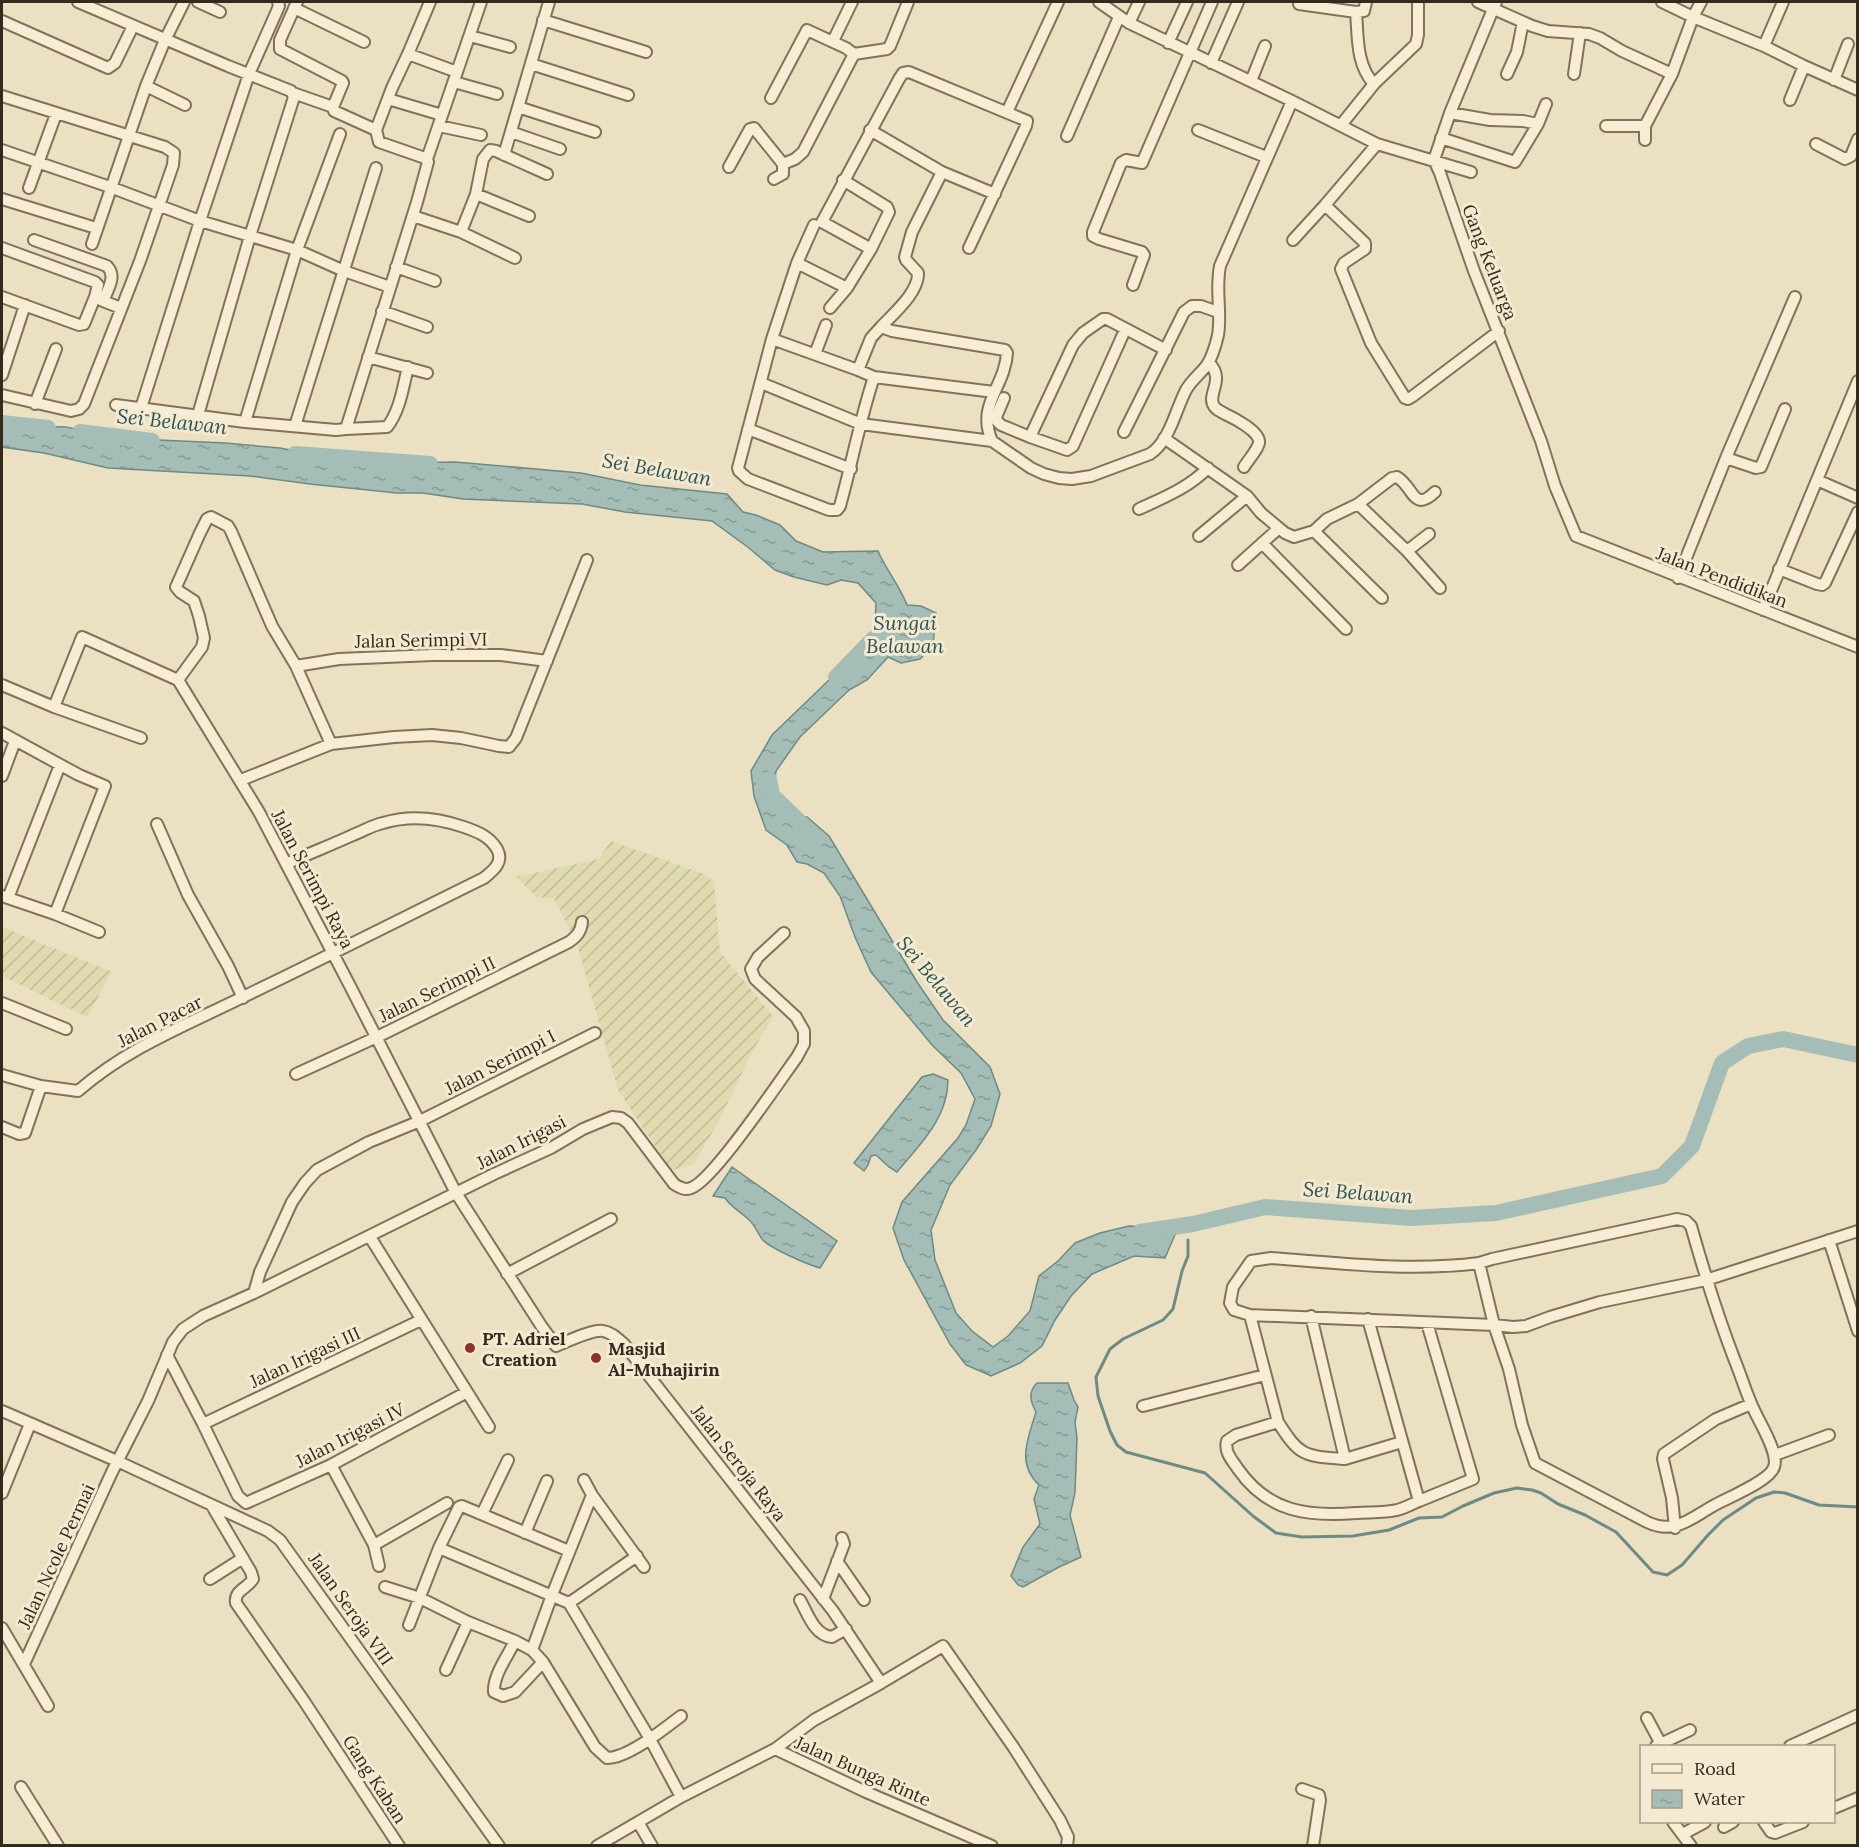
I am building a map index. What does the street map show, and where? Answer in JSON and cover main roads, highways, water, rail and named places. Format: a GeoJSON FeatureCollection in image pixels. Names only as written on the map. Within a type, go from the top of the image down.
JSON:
{"type":"FeatureCollection","features":[{"type":"Feature","properties":{"kind":"water","name":"Sungai Belawan"},"geometry":{"type":"Polygon","coordinates":[[[2,423],[20,426],[66,427],[115,438],[280,448],[360,461],[455,462],[581,473],[640,485],[727,494],[743,512],[780,525],[796,541],[823,552],[878,551],[907,605],[921,606],[936,613],[933,645],[920,659],[901,663],[888,657],[867,680],[849,690],[800,737],[776,771],[773,794],[789,815],[807,817],[829,836],[917,982],[943,1020],[990,1067],[1000,1094],[991,1126],[950,1185],[931,1230],[935,1260],[956,1313],[972,1331],[993,1347],[1008,1336],[1030,1311],[1039,1276],[1075,1243],[1100,1233],[1129,1226],[1177,1230],[1165,1258],[1134,1256],[1092,1274],[1071,1296],[1042,1346],[1020,1363],[991,1376],[966,1365],[950,1344],[904,1260],[893,1228],[902,1202],[958,1138],[966,1125],[975,1099],[961,1073],[933,1046],[871,972],[840,896],[824,873],[807,864],[797,862],[787,845],[766,830],[754,796],[751,771],[772,735],[856,657],[866,644],[875,623],[876,603],[858,583],[841,580],[827,585],[775,570],[712,521],[625,512],[582,504],[463,499],[250,476],[108,468],[44,453],[2,447],[2,423]]]}},
{"type":"Feature","properties":{"kind":"water"},"geometry":{"type":"Polygon","coordinates":[[[933,1074],[948,1080],[943,1106],[931,1130],[897,1172],[876,1155],[871,1156],[864,1171],[854,1163],[922,1077],[933,1074]]]}},
{"type":"Feature","properties":{"kind":"water"},"geometry":{"type":"Polygon","coordinates":[[[732,1167],[837,1241],[820,1268],[789,1256],[766,1243],[751,1222],[725,1198],[713,1196],[732,1167]]]}},
{"type":"Feature","properties":{"kind":"water"},"geometry":{"type":"Polygon","coordinates":[[[1037,1383],[1068,1383],[1078,1407],[1075,1422],[1077,1438],[1075,1493],[1070,1515],[1081,1557],[1023,1587],[1018,1585],[1011,1576],[1023,1547],[1040,1524],[1034,1499],[1039,1485],[1032,1477],[1026,1459],[1027,1441],[1036,1412],[1031,1393],[1037,1383]]]}},
{"type":"Feature","properties":{"kind":"waterway","name":"Sei Belawan"},"geometry":{"type":"LineString","coordinates":[[2,423],[48,428]]}},
{"type":"Feature","properties":{"kind":"waterway","name":"Sei Belawan"},"geometry":{"type":"LineString","coordinates":[[80,432],[152,441]]}},
{"type":"Feature","properties":{"kind":"waterway","name":"Sei Belawan"},"geometry":{"type":"LineString","coordinates":[[295,454],[430,464]]}},
{"type":"Feature","properties":{"kind":"waterway","name":"Sei Belawan"},"geometry":{"type":"LineString","coordinates":[[836,677],[874,638]]}},
{"type":"Feature","properties":{"kind":"waterway","name":"Sei Belawan"},"geometry":{"type":"LineString","coordinates":[[769,779],[772,795],[809,831]]}},
{"type":"Feature","properties":{"kind":"waterway","name":"Sei Belawan"},"geometry":{"type":"LineString","coordinates":[[1140,1232],[1193,1224],[1265,1207],[1411,1218],[1496,1213],[1662,1176],[1692,1146],[1722,1063],[1748,1046],[1783,1039],[1858,1055]]}},
{"type":"Feature","properties":{"kind":"waterway"},"geometry":{"type":"LineString","coordinates":[[1188,1240],[1188,1256],[1173,1309],[1163,1320],[1123,1339],[1110,1349],[1096,1377],[1098,1396],[1110,1431],[1117,1445],[1126,1452],[1205,1473],[1253,1516],[1276,1533],[1302,1537],[1353,1536],[1389,1530],[1419,1518],[1442,1517],[1494,1493],[1517,1488],[1541,1493],[1558,1504],[1585,1515],[1616,1532],[1653,1572],[1667,1575],[1682,1565],[1723,1520],[1756,1498],[1774,1492],[1785,1493],[1819,1505],[1858,1507]]}},
{"type":"Feature","properties":{"kind":"place","name":"PT. Adriel Creation"},"geometry":{"type":"Point","coordinates":[470,1348]}},
{"type":"Feature","properties":{"kind":"place","name":"Masjid Al-Muhajirin"},"geometry":{"type":"Point","coordinates":[596,1358]}}]}
